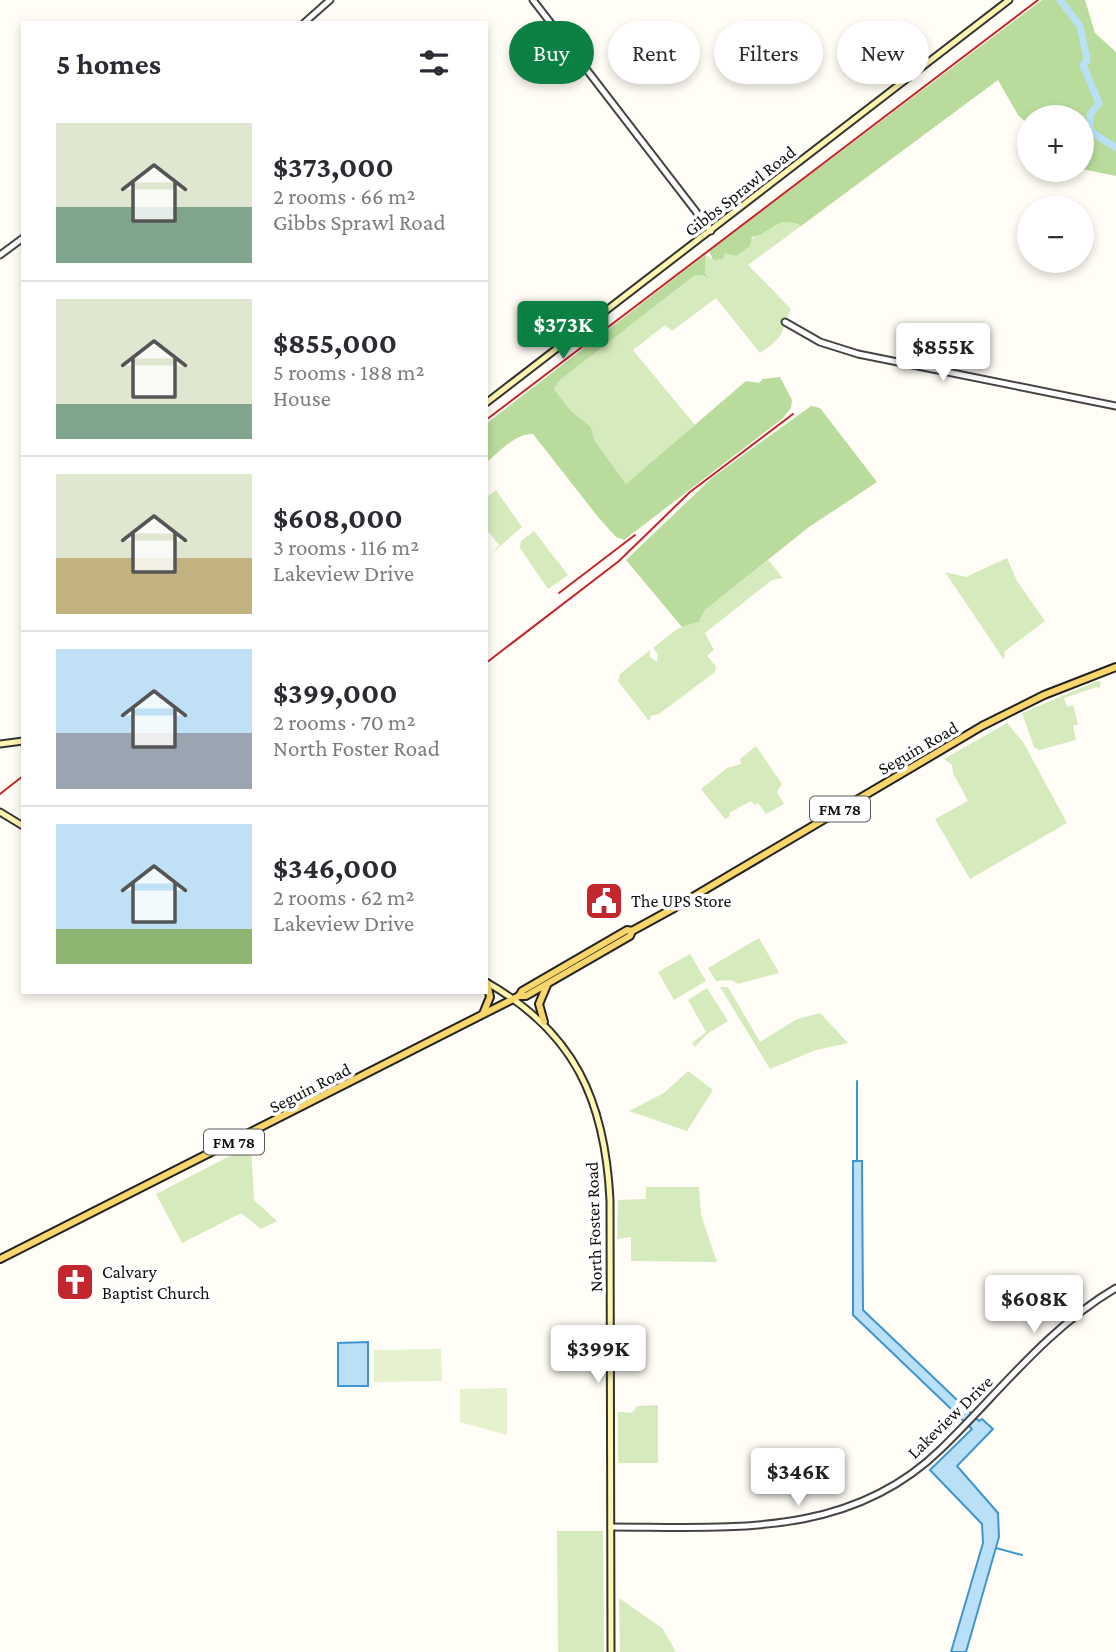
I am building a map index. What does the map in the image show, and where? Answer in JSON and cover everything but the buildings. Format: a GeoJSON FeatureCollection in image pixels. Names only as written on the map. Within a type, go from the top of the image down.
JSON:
{"type":"FeatureCollection","features":[{"type":"Feature","properties":{"kind":"main road","name":"Gibbs Sprawl Road"},"geometry":{"type":"LineString","coordinates":[[488,401],[1009,0]]}},
{"type":"Feature","properties":{"kind":"main road","name":"Seguin Road"},"geometry":{"type":"LineString","coordinates":[[0,1259],[517,998],[527,996],[630,936],[632,931],[982,726],[1044,695],[1116,667]]}},
{"type":"Feature","properties":{"kind":"main road"},"geometry":{"type":"LineString","coordinates":[[0,744],[21,741]]}},
{"type":"Feature","properties":{"kind":"main road"},"geometry":{"type":"LineString","coordinates":[[0,813],[21,825]]}},
{"type":"Feature","properties":{"kind":"main road","name":"Seguin Road"},"geometry":{"type":"LineString","coordinates":[[517,998],[522,990],[627,930],[632,931]]}},
{"type":"Feature","properties":{"kind":"main road","name":"North Foster Road"},"geometry":{"type":"LineString","coordinates":[[488,983],[517,998],[563,1045],[585,1085],[597,1117],[609,1172],[611,1652]]}},
{"type":"Feature","properties":{"kind":"main road"},"geometry":{"type":"LineString","coordinates":[[544,1023],[540,998],[548,984]]}},
{"type":"Feature","properties":{"kind":"main road"},"geometry":{"type":"LineString","coordinates":[[483,1015],[490,998],[488,987]]}},
{"type":"Feature","properties":{"kind":"street"},"geometry":{"type":"LineString","coordinates":[[306,21],[329,0]]}},
{"type":"Feature","properties":{"kind":"street"},"geometry":{"type":"LineString","coordinates":[[533,0],[710,231]]}},
{"type":"Feature","properties":{"kind":"street"},"geometry":{"type":"LineString","coordinates":[[0,256],[21,240]]}},
{"type":"Feature","properties":{"kind":"street"},"geometry":{"type":"LineString","coordinates":[[785,322],[820,342],[847,351],[1116,406]]}},
{"type":"Feature","properties":{"kind":"street","name":"Lakeview Drive"},"geometry":{"type":"LineString","coordinates":[[611,1527],[766,1526],[830,1514],[873,1497],[906,1478],[941,1450],[1059,1329],[1116,1288]]}},
{"type":"Feature","properties":{"kind":"green space"},"geometry":{"type":"Polygon","coordinates":[[[1042,0],[1085,0],[1095,33],[1116,52],[1116,176],[1094,171],[1094,105],[1017,105],[1017,113],[998,80],[801,226],[781,223],[752,237],[750,246],[736,256],[725,253],[723,259],[713,260],[709,251],[1042,0]]]}},
{"type":"Feature","properties":{"kind":"green space"},"geometry":{"type":"Polygon","coordinates":[[[790,221],[801,226],[748,265],[791,309],[775,342],[760,353],[716,298],[672,331],[665,325],[633,350],[695,425],[626,484],[593,440],[591,427],[571,411],[554,389],[559,381],[695,275],[705,276],[708,280],[704,273],[707,255],[713,260],[725,253],[736,254],[760,233],[790,221]]]}},
{"type":"Feature","properties":{"kind":"green space"},"geometry":{"type":"Polygon","coordinates":[[[706,254],[705,273],[709,280],[705,276],[695,275],[559,381],[554,389],[571,411],[591,427],[594,440],[626,484],[746,381],[759,383],[763,379],[780,377],[792,400],[791,408],[782,419],[624,540],[616,537],[598,517],[533,434],[514,440],[488,461],[488,422],[706,254]]]}},
{"type":"Feature","properties":{"kind":"green space"},"geometry":{"type":"Polygon","coordinates":[[[811,406],[820,408],[877,482],[809,527],[705,610],[699,622],[682,627],[626,560],[713,477],[811,406]]]}},
{"type":"Feature","properties":{"kind":"green space"},"geometry":{"type":"Polygon","coordinates":[[[496,490],[522,527],[491,554],[499,545],[488,531],[488,496],[496,490]]]}},
{"type":"Feature","properties":{"kind":"green space"},"geometry":{"type":"Polygon","coordinates":[[[534,531],[568,575],[548,589],[520,548],[521,541],[534,531]]]}},
{"type":"Feature","properties":{"kind":"green space"},"geometry":{"type":"Polygon","coordinates":[[[1007,558],[1017,581],[1045,621],[1005,651],[1004,660],[945,572],[966,577],[1007,558]]]}},
{"type":"Feature","properties":{"kind":"green space"},"geometry":{"type":"Polygon","coordinates":[[[768,560],[783,578],[772,580],[705,633],[714,650],[707,656],[716,666],[715,672],[659,714],[651,716],[649,721],[618,681],[620,674],[650,650],[650,657],[657,662],[658,654],[653,648],[677,629],[699,622],[705,610],[768,560]]]}},
{"type":"Feature","properties":{"kind":"green space"},"geometry":{"type":"Polygon","coordinates":[[[1097,681],[1101,682],[1099,689],[1097,687],[1064,698],[1067,707],[1073,705],[1078,724],[1073,726],[1076,740],[1039,750],[1034,747],[1022,713],[1097,681]]]}},
{"type":"Feature","properties":{"kind":"green space"},"geometry":{"type":"Polygon","coordinates":[[[1007,723],[1023,742],[1067,823],[970,879],[935,819],[968,801],[953,773],[952,765],[944,759],[1007,723]]]}},
{"type":"Feature","properties":{"kind":"green space"},"geometry":{"type":"Polygon","coordinates":[[[756,746],[782,784],[777,792],[784,804],[766,814],[758,803],[755,805],[751,801],[729,813],[730,816],[725,819],[701,789],[727,768],[741,764],[740,759],[756,746]]]}},
{"type":"Feature","properties":{"kind":"green space"},"geometry":{"type":"Polygon","coordinates":[[[759,938],[779,973],[738,984],[731,980],[716,981],[708,968],[759,938]]]}},
{"type":"Feature","properties":{"kind":"green space"},"geometry":{"type":"Polygon","coordinates":[[[690,954],[706,981],[674,1000],[658,972],[690,954]]]}},
{"type":"Feature","properties":{"kind":"green space"},"geometry":{"type":"Polygon","coordinates":[[[720,987],[728,987],[760,1042],[797,1019],[820,1013],[848,1043],[816,1050],[770,1069],[720,987]]]}},
{"type":"Feature","properties":{"kind":"green space"},"geometry":{"type":"Polygon","coordinates":[[[707,988],[728,1021],[707,1034],[695,1047],[692,1043],[706,1032],[688,1000],[707,988]]]}},
{"type":"Feature","properties":{"kind":"green space"},"geometry":{"type":"Polygon","coordinates":[[[688,1071],[713,1090],[687,1131],[629,1111],[664,1093],[688,1071]]]}},
{"type":"Feature","properties":{"kind":"green space"},"geometry":{"type":"Polygon","coordinates":[[[251,1145],[254,1200],[277,1221],[261,1229],[241,1213],[182,1243],[156,1194],[251,1145]]]}},
{"type":"Feature","properties":{"kind":"green space"},"geometry":{"type":"Polygon","coordinates":[[[646,1187],[699,1187],[701,1215],[717,1262],[631,1261],[631,1237],[617,1239],[618,1200],[646,1199],[646,1187]]]}},
{"type":"Feature","properties":{"kind":"green space"},"geometry":{"type":"Polygon","coordinates":[[[441,1349],[442,1381],[374,1382],[374,1350],[441,1349]]]}},
{"type":"Feature","properties":{"kind":"green space"},"geometry":{"type":"Polygon","coordinates":[[[507,1388],[507,1435],[460,1422],[460,1389],[507,1388]]]}},
{"type":"Feature","properties":{"kind":"green space"},"geometry":{"type":"Polygon","coordinates":[[[658,1405],[658,1463],[618,1463],[618,1412],[632,1413],[637,1406],[658,1405]]]}},
{"type":"Feature","properties":{"kind":"green space"},"geometry":{"type":"Polygon","coordinates":[[[557,1531],[603,1531],[604,1652],[558,1652],[557,1531]]]}},
{"type":"Feature","properties":{"kind":"green space"},"geometry":{"type":"Polygon","coordinates":[[[619,1598],[662,1628],[676,1652],[620,1652],[619,1598]]]}},
{"type":"Feature","properties":{"kind":"water"},"geometry":{"type":"Polygon","coordinates":[[[853,1161],[862,1161],[863,1310],[979,1421],[982,1419],[993,1429],[957,1466],[998,1513],[999,1537],[966,1652],[951,1652],[983,1543],[982,1524],[930,1470],[972,1429],[853,1315],[853,1161]]]}},
{"type":"Feature","properties":{"kind":"water"},"geometry":{"type":"Polygon","coordinates":[[[368,1342],[368,1386],[338,1386],[338,1343],[368,1342]]]}},
{"type":"Feature","properties":{"kind":"waterway"},"geometry":{"type":"LineString","coordinates":[[1060,0],[1080,26],[1087,60],[1083,65],[1099,103],[1090,115],[1090,131],[1116,148]]}},
{"type":"Feature","properties":{"kind":"waterway"},"geometry":{"type":"LineString","coordinates":[[857,1081],[857,1161]]}},
{"type":"Feature","properties":{"kind":"waterway"},"geometry":{"type":"LineString","coordinates":[[996,1548],[1022,1555]]}},
{"type":"Feature","properties":{"kind":"railway"},"geometry":{"type":"LineString","coordinates":[[488,418],[1038,0]]}},
{"type":"Feature","properties":{"kind":"railway"},"geometry":{"type":"LineString","coordinates":[[488,661],[619,561],[690,492],[793,414]]}},
{"type":"Feature","properties":{"kind":"railway"},"geometry":{"type":"LineString","coordinates":[[559,593],[635,535]]}},
{"type":"Feature","properties":{"kind":"railway"},"geometry":{"type":"LineString","coordinates":[[0,794],[21,778]]}},
{"type":"Feature","properties":{"kind":"place","name":"The UPS Store"},"geometry":{"type":"Point","coordinates":[604,901]}},
{"type":"Feature","properties":{"kind":"place","name":"Calvary Baptist Church"},"geometry":{"type":"Point","coordinates":[75,1282]}}]}
